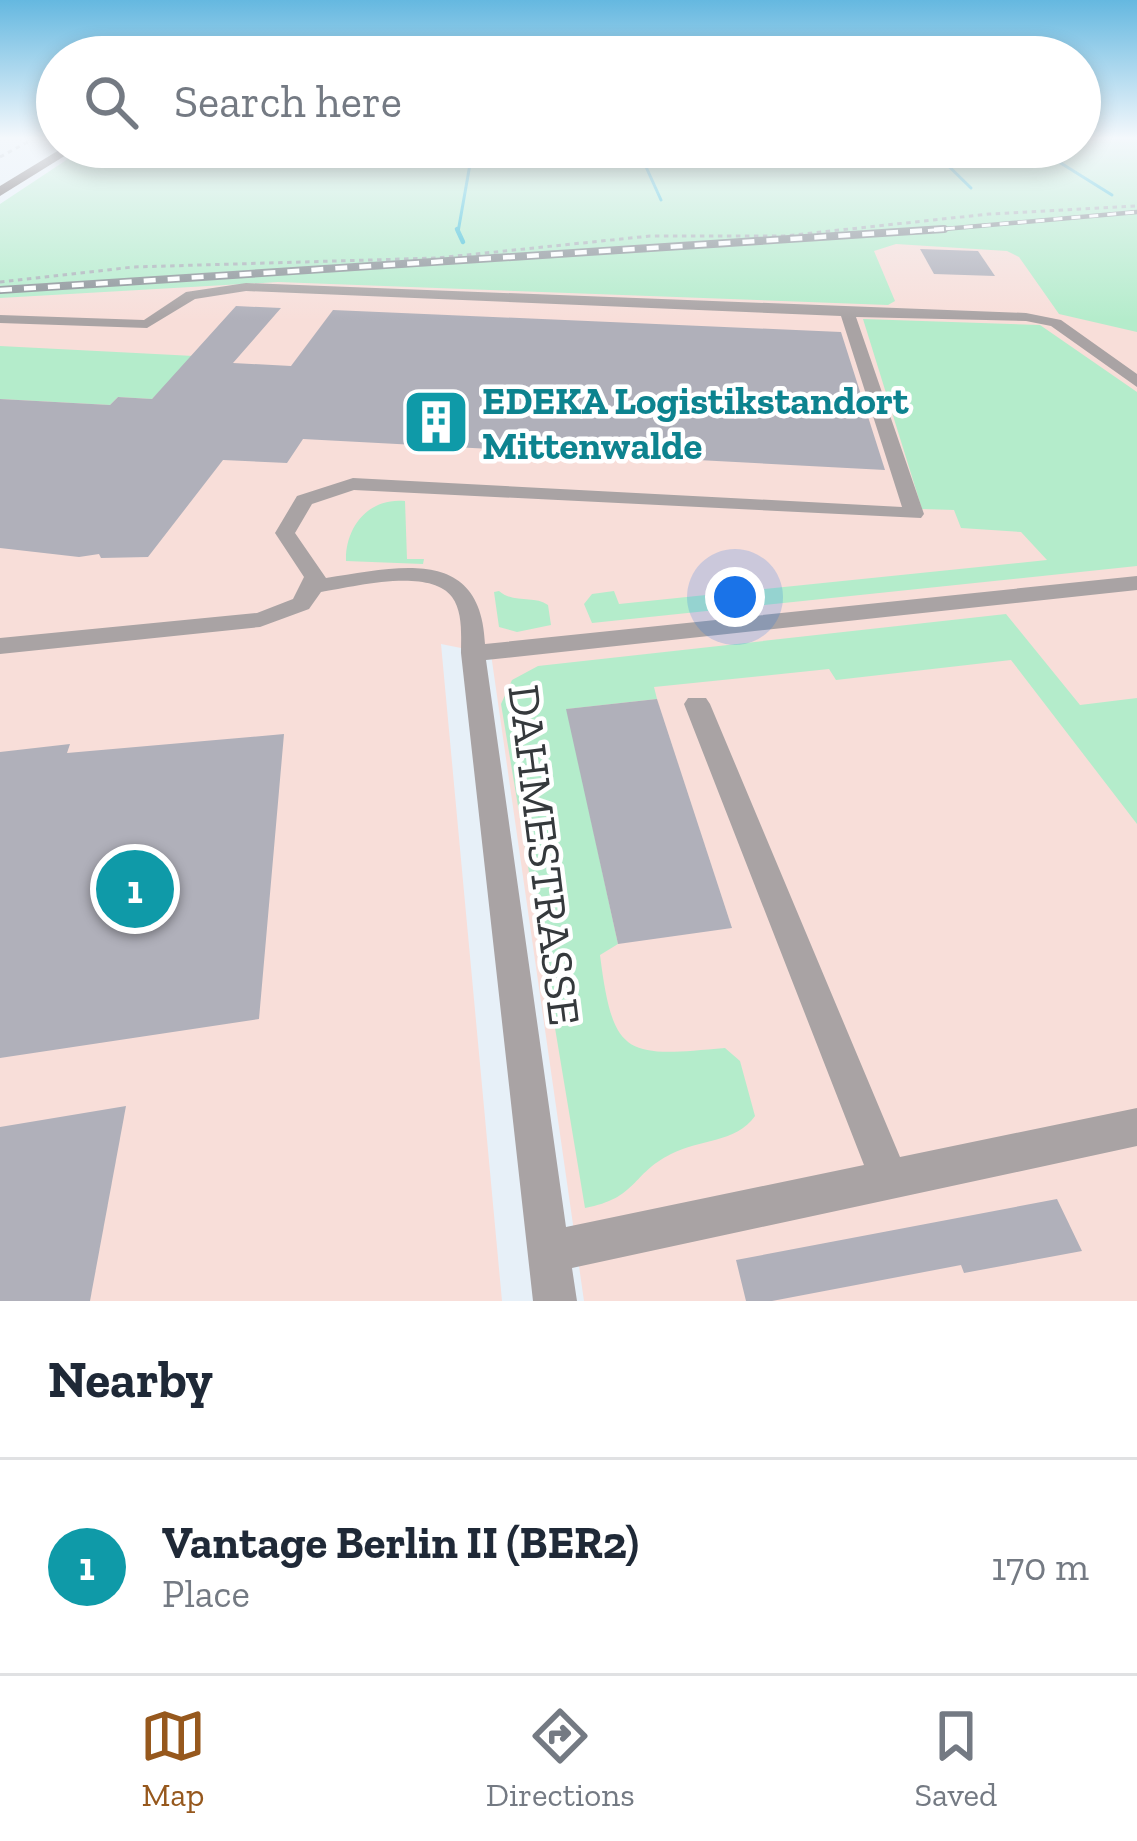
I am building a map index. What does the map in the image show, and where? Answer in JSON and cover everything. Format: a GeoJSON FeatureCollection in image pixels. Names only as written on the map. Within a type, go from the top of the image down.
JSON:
{"type":"FeatureCollection","features":[{"type":"Feature","properties":{"kind":"street"},"geometry":{"type":"LineString","coordinates":[[0,319],[147,324],[191,295],[246,287],[914,315],[1056,323],[1137,382]]}},
{"type":"Feature","properties":{"kind":"street"},"geometry":{"type":"LineString","coordinates":[[0,646],[260,620],[301,604],[315,577],[285,533],[304,500],[353,484],[914,514],[847,312]]}},
{"type":"Feature","properties":{"kind":"street"},"geometry":{"type":"LineString","coordinates":[[314,586],[446,578],[468,597],[476,623],[473,653]]}},
{"type":"Feature","properties":{"kind":"street","name":"DAHMESTRASSE"},"geometry":{"type":"LineString","coordinates":[[555,1301],[473,653],[1137,583]]}},
{"type":"Feature","properties":{"kind":"street"},"geometry":{"type":"LineString","coordinates":[[697,704],[890,1180]]}},
{"type":"Feature","properties":{"kind":"street"},"geometry":{"type":"LineString","coordinates":[[548,1252],[1137,1127]]}},
{"type":"Feature","properties":{"kind":"path"},"geometry":{"type":"LineString","coordinates":[[0,282],[133,267],[437,257],[650,236],[784,236],[989,214],[1136,206]]}},
{"type":"Feature","properties":{"kind":"shaded area"},"geometry":{"type":"Polygon","coordinates":[[[1004,229],[1137,301],[1137,1301],[584,1301],[491,654],[441,644],[502,1301],[0,1301],[0,294],[1004,229]]]}},
{"type":"Feature","properties":{"kind":"green space"},"geometry":{"type":"Polygon","coordinates":[[[6,200],[1137,200],[1137,332],[1059,314],[1019,257],[1007,251],[896,244],[874,251],[895,301],[888,305],[278,282],[0,298],[0,204],[6,200]]]}},
{"type":"Feature","properties":{"kind":"green space"},"geometry":{"type":"Polygon","coordinates":[[[863,319],[1040,325],[1137,392],[1137,566],[592,623],[584,604],[592,594],[614,591],[619,604],[1047,560],[1021,532],[961,528],[954,510],[922,509],[863,319]]]}},
{"type":"Feature","properties":{"kind":"green space"},"geometry":{"type":"Polygon","coordinates":[[[0,346],[194,356],[152,399],[118,397],[110,405],[0,399],[0,346]]]}},
{"type":"Feature","properties":{"kind":"green space"},"geometry":{"type":"Polygon","coordinates":[[[405,501],[407,559],[424,559],[423,564],[346,561],[350,537],[362,517],[380,504],[405,501]]]}},
{"type":"Feature","properties":{"kind":"green space"},"geometry":{"type":"Polygon","coordinates":[[[494,592],[548,605],[551,625],[517,632],[499,627],[494,592]]]}},
{"type":"Feature","properties":{"kind":"green space"},"geometry":{"type":"Polygon","coordinates":[[[1006,614],[1080,705],[1137,698],[1137,824],[1011,660],[836,680],[829,669],[654,687],[657,699],[567,709],[618,944],[600,955],[619,1032],[630,1044],[645,1050],[725,1048],[740,1061],[755,1116],[728,1136],[671,1154],[625,1192],[585,1208],[501,704],[512,680],[538,666],[1006,614]]]}},
{"type":"Feature","properties":{"kind":"building"},"geometry":{"type":"Polygon","coordinates":[[[920,249],[978,251],[995,276],[934,274],[920,249]]]}},
{"type":"Feature","properties":{"kind":"building","name":"EDEKA Logistikstandort Mittenwalde"},"geometry":{"type":"Polygon","coordinates":[[[236,306],[281,308],[233,363],[291,366],[333,310],[841,332],[885,470],[303,439],[287,463],[223,460],[148,557],[79,557],[0,548],[0,399],[110,405],[118,397],[152,399],[236,306]]]}},
{"type":"Feature","properties":{"kind":"building"},"geometry":{"type":"Polygon","coordinates":[[[657,699],[732,928],[618,944],[566,709],[657,699]]]}},
{"type":"Feature","properties":{"kind":"building"},"geometry":{"type":"Polygon","coordinates":[[[284,734],[259,1019],[0,1058],[0,752],[70,744],[67,753],[284,734]]]}},
{"type":"Feature","properties":{"kind":"building"},"geometry":{"type":"Polygon","coordinates":[[[126,1106],[90,1301],[0,1301],[0,1127],[126,1106]]]}},
{"type":"Feature","properties":{"kind":"building"},"geometry":{"type":"Polygon","coordinates":[[[1057,1199],[1082,1251],[964,1273],[961,1265],[772,1301],[746,1301],[736,1260],[1057,1199]]]}},
{"type":"Feature","properties":{"kind":"waterway"},"geometry":{"type":"LineString","coordinates":[[458,231],[464,200]]}},
{"type":"Feature","properties":{"kind":"waterway"},"geometry":{"type":"LineString","coordinates":[[458,231],[463,242]]}},
{"type":"Feature","properties":{"kind":"railway"},"geometry":{"type":"LineString","coordinates":[[910,232],[1137,212]]}},
{"type":"Feature","properties":{"kind":"railway"},"geometry":{"type":"LineString","coordinates":[[0,290],[944,229]]}},
{"type":"Feature","properties":{"kind":"place","name":"EDEKA Logistikstandort Mittenwalde"},"geometry":{"type":"Point","coordinates":[436,422]}},
{"type":"Feature","properties":{"kind":"place","name":"Vantage Berlin II (BER2)"},"geometry":{"type":"Point","coordinates":[135,889]}}]}
